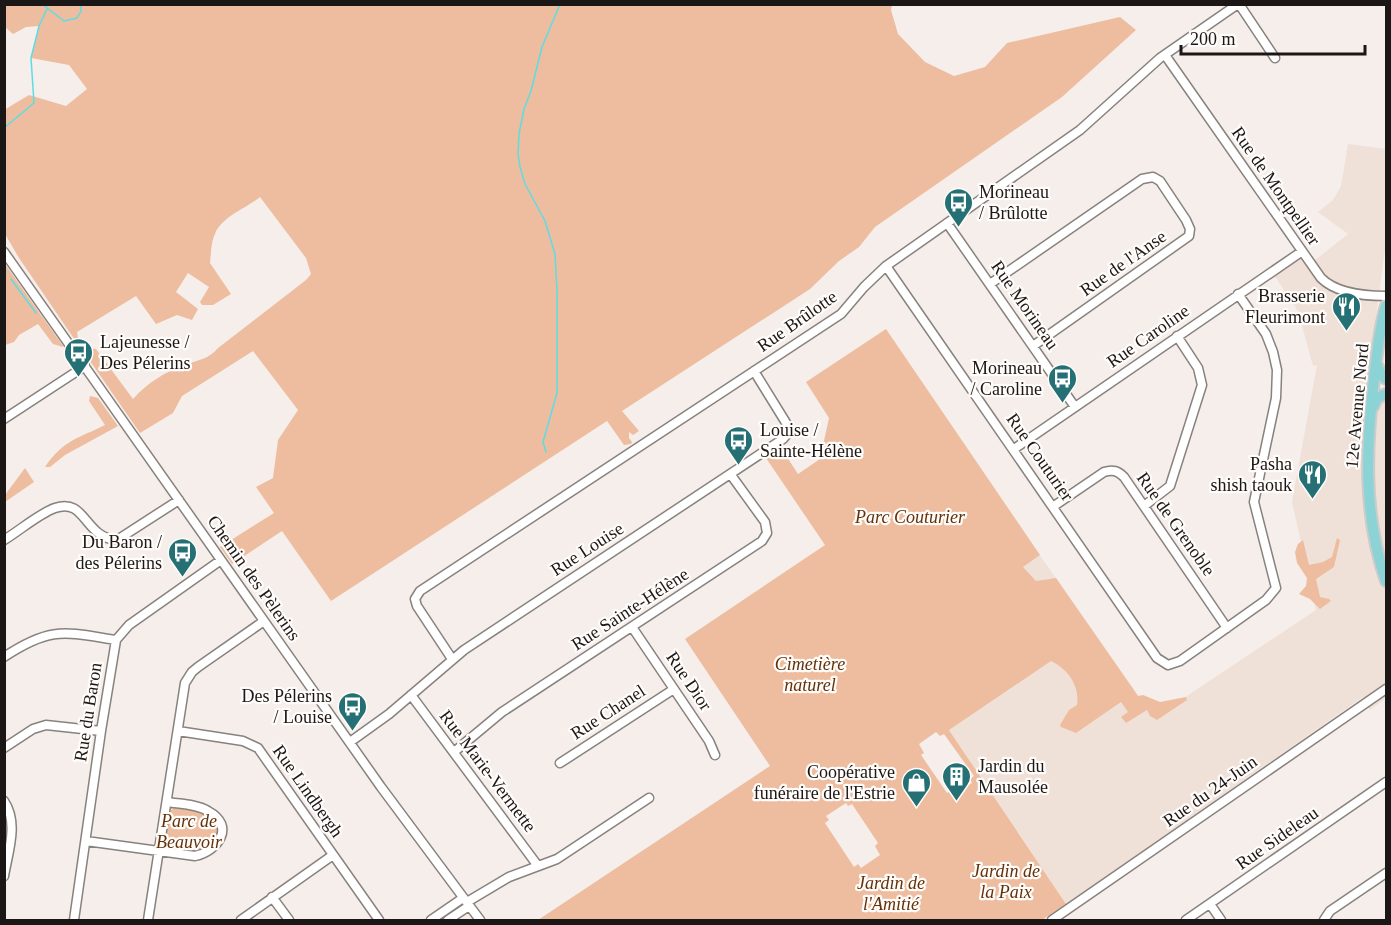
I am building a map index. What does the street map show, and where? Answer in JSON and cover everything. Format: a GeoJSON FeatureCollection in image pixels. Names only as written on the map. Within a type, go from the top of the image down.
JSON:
{"type":"FeatureCollection","features":[{"type":"Feature","properties":{"kind":"main road","name":"12e Avenue Nord"},"geometry":{"type":"LineString","coordinates":[[1386,306],[1376,363],[1367,467],[1374,537],[1386,580]]}},
{"type":"Feature","properties":{"kind":"main road"},"geometry":{"type":"LineString","coordinates":[[1376,363],[1386,380]]}},
{"type":"Feature","properties":{"kind":"main road"},"geometry":{"type":"LineString","coordinates":[[1370,415],[1377,398],[1386,394]]}},
{"type":"Feature","properties":{"kind":"street","name":"Rue Brûlotte"},"geometry":{"type":"LineString","coordinates":[[452,659],[417,606],[415,599],[420,591],[841,314],[868,282],[886,266],[1090,123],[1165,55],[1239,4]]}},
{"type":"Feature","properties":{"kind":"street"},"geometry":{"type":"LineString","coordinates":[[1239,4],[1275,58]]}},
{"type":"Feature","properties":{"kind":"street","name":"Rue de Montpellier"},"geometry":{"type":"LineString","coordinates":[[1165,55],[1321,278],[1332,287],[1362,294],[1386,296]]}},
{"type":"Feature","properties":{"kind":"street","name":"Rue de l'Anse"},"geometry":{"type":"LineString","coordinates":[[990,284],[1142,179],[1153,177],[1162,184],[1189,224],[1189,236],[1033,346]]}},
{"type":"Feature","properties":{"kind":"street","name":"Rue Morineau"},"geometry":{"type":"LineString","coordinates":[[947,223],[1075,406]]}},
{"type":"Feature","properties":{"kind":"street","name":"Chemin des Pèlerins"},"geometry":{"type":"LineString","coordinates":[[4,252],[350,742],[480,921]]}},
{"type":"Feature","properties":{"kind":"street","name":"Rue Caroline"},"geometry":{"type":"LineString","coordinates":[[1014,449],[1301,252]]}},
{"type":"Feature","properties":{"kind":"street","name":"Rue Couturier"},"geometry":{"type":"LineString","coordinates":[[886,266],[1157,658],[1168,665],[1180,661],[1227,628]]}},
{"type":"Feature","properties":{"kind":"street"},"geometry":{"type":"LineString","coordinates":[[1227,628],[1266,600],[1276,588],[1254,502],[1276,398],[1276,370],[1273,351],[1266,334],[1238,294]]}},
{"type":"Feature","properties":{"kind":"street"},"geometry":{"type":"LineString","coordinates":[[1144,506],[1170,486],[1202,385],[1198,368],[1177,336]]}},
{"type":"Feature","properties":{"kind":"street"},"geometry":{"type":"LineString","coordinates":[[4,419],[85,366]]}},
{"type":"Feature","properties":{"kind":"street","name":"Rue Louise"},"geometry":{"type":"LineString","coordinates":[[350,742],[476,642],[780,442],[788,433],[788,426],[754,371]]}},
{"type":"Feature","properties":{"kind":"street","name":"Rue de Grenoble"},"geometry":{"type":"LineString","coordinates":[[1054,507],[1110,470],[1118,472],[1124,477],[1227,628]]}},
{"type":"Feature","properties":{"kind":"street","name":"Rue Sainte-Hélène"},"geometry":{"type":"LineString","coordinates":[[454,752],[502,712],[765,538],[767,528],[765,522],[731,475]]}},
{"type":"Feature","properties":{"kind":"street"},"geometry":{"type":"LineString","coordinates":[[4,540],[53,509],[63,506],[80,512],[100,536],[117,540],[179,500]]}},
{"type":"Feature","properties":{"kind":"street","name":"Rue du Baron"},"geometry":{"type":"LineString","coordinates":[[74,921],[116,640],[129,625],[221,560]]}},
{"type":"Feature","properties":{"kind":"street"},"geometry":{"type":"LineString","coordinates":[[148,921],[185,683],[192,672],[264,621]]}},
{"type":"Feature","properties":{"kind":"street","name":"Rue Dior"},"geometry":{"type":"LineString","coordinates":[[632,627],[709,741],[715,755]]}},
{"type":"Feature","properties":{"kind":"street"},"geometry":{"type":"LineString","coordinates":[[4,657],[32,640],[56,633],[116,640]]}},
{"type":"Feature","properties":{"kind":"street","name":"Rue Chanel"},"geometry":{"type":"LineString","coordinates":[[560,763],[674,689]]}},
{"type":"Feature","properties":{"kind":"street","name":"Rue du 24-Juin"},"geometry":{"type":"LineString","coordinates":[[1052,921],[1386,689]]}},
{"type":"Feature","properties":{"kind":"street","name":"Rue Marie-Vermette"},"geometry":{"type":"LineString","coordinates":[[411,695],[538,866]]}},
{"type":"Feature","properties":{"kind":"street"},"geometry":{"type":"LineString","coordinates":[[4,748],[33,729],[46,725],[101,731]]}},
{"type":"Feature","properties":{"kind":"street","name":"Rue Lindbergh"},"geometry":{"type":"LineString","coordinates":[[177,731],[243,741],[258,748],[379,921]]}},
{"type":"Feature","properties":{"kind":"street","name":"Rue Sideleau"},"geometry":{"type":"LineString","coordinates":[[1186,921],[1386,782]]}},
{"type":"Feature","properties":{"kind":"street"},"geometry":{"type":"LineString","coordinates":[[431,921],[502,880],[557,859],[650,798]]}},
{"type":"Feature","properties":{"kind":"street"},"geometry":{"type":"LineString","coordinates":[[4,801],[12,821],[4,876]]}},
{"type":"Feature","properties":{"kind":"street"},"geometry":{"type":"LineString","coordinates":[[86,841],[195,856],[218,845],[222,832],[219,820],[209,811],[166,802]]}},
{"type":"Feature","properties":{"kind":"street"},"geometry":{"type":"LineString","coordinates":[[241,921],[333,855]]}},
{"type":"Feature","properties":{"kind":"street"},"geometry":{"type":"LineString","coordinates":[[1324,921],[1330,911],[1386,873]]}},
{"type":"Feature","properties":{"kind":"street"},"geometry":{"type":"LineString","coordinates":[[272,897],[289,921]]}},
{"type":"Feature","properties":{"kind":"street"},"geometry":{"type":"LineString","coordinates":[[448,921],[466,902]]}},
{"type":"Feature","properties":{"kind":"street"},"geometry":{"type":"LineString","coordinates":[[1210,904],[1221,921]]}},
{"type":"Feature","properties":{"kind":"shaded area"},"geometry":{"type":"Polygon","coordinates":[[[1348,144],[1386,149],[1386,242],[1363,414],[1370,415],[1386,394],[1386,698],[1370,710],[1363,697],[1066,904],[889,640],[1032,544],[1154,718],[1316,610],[1292,502],[1317,365],[1313,366],[1298,311],[1274,275],[1306,252],[1314,261],[1348,234],[1318,212],[1333,200],[1341,186],[1348,144]]]}},
{"type":"Feature","properties":{"kind":"green space"},"geometry":{"type":"Polygon","coordinates":[[[5,4],[892,5],[891,10],[898,34],[925,62],[954,76],[985,67],[1007,43],[1120,17],[1136,30],[1062,97],[875,227],[859,247],[839,261],[810,289],[622,411],[639,431],[633,435],[629,432],[631,444],[624,445],[607,421],[331,601],[282,531],[232,564],[220,547],[274,513],[256,487],[273,478],[278,440],[298,410],[253,351],[182,396],[173,413],[140,433],[81,348],[96,349],[133,399],[150,383],[163,375],[211,355],[306,280],[311,274],[306,258],[260,197],[223,223],[214,237],[210,263],[231,294],[213,305],[202,305],[200,302],[209,287],[188,273],[176,292],[198,309],[192,320],[177,315],[156,324],[136,296],[77,332],[79,346],[5,234],[4,110],[29,95],[66,106],[87,89],[69,65],[31,58],[39,26],[26,27],[13,34],[5,27],[5,4]]]}},
{"type":"Feature","properties":{"kind":"green space"},"geometry":{"type":"Polygon","coordinates":[[[5,264],[63,347],[53,344],[38,324],[19,335],[14,342],[5,345],[5,264]]]}},
{"type":"Feature","properties":{"kind":"green space"},"geometry":{"type":"Polygon","coordinates":[[[886,329],[1040,555],[1023,567],[1036,581],[1056,578],[1138,696],[1143,695],[1160,702],[1186,697],[1187,700],[1157,720],[1150,716],[1147,710],[1126,723],[1121,717],[1128,712],[1121,702],[1076,733],[1060,725],[1069,710],[1077,705],[1075,685],[1063,669],[1051,661],[949,730],[1066,904],[1042,920],[538,920],[770,766],[685,639],[825,545],[766,458],[781,448],[798,474],[820,459],[829,418],[806,382],[886,329]],[[936,732],[919,744],[924,753],[921,755],[947,793],[950,791],[953,795],[972,783],[970,779],[974,776],[944,734],[940,736],[936,732]],[[846,803],[826,816],[829,820],[825,823],[854,867],[858,864],[861,868],[880,855],[875,846],[878,843],[852,804],[848,806],[846,803]]]}},
{"type":"Feature","properties":{"kind":"green space"},"geometry":{"type":"Polygon","coordinates":[[[90,396],[98,398],[118,426],[65,455],[50,467],[45,467],[65,445],[105,425],[89,401],[90,396]]]}},
{"type":"Feature","properties":{"kind":"green space"},"geometry":{"type":"Polygon","coordinates":[[[25,468],[34,482],[5,502],[5,495],[25,468]]]}},
{"type":"Feature","properties":{"kind":"green space"},"geometry":{"type":"Polygon","coordinates":[[[1337,538],[1340,540],[1334,567],[1316,579],[1320,597],[1331,601],[1320,609],[1310,599],[1299,594],[1306,586],[1307,578],[1297,563],[1295,552],[1298,544],[1303,540],[1309,565],[1323,562],[1332,557],[1337,538]]]}},
{"type":"Feature","properties":{"kind":"green space","name":"Parc de Beauvoir"},"geometry":{"type":"Polygon","coordinates":[[[174,808],[202,813],[213,820],[217,825],[218,833],[207,847],[196,852],[167,849],[164,845],[170,811],[174,808]]]}},
{"type":"Feature","properties":{"kind":"waterway"},"geometry":{"type":"LineString","coordinates":[[42,4],[64,21],[77,18],[81,11],[81,4]]}},
{"type":"Feature","properties":{"kind":"waterway"},"geometry":{"type":"LineString","coordinates":[[546,452],[543,442],[557,393],[555,254],[545,221],[525,184],[518,154],[524,109],[542,47],[560,4]]}},
{"type":"Feature","properties":{"kind":"waterway"},"geometry":{"type":"LineString","coordinates":[[4,128],[34,103],[31,58],[39,26],[47,9]]}},
{"type":"Feature","properties":{"kind":"waterway"},"geometry":{"type":"LineString","coordinates":[[11,279],[36,313]]}},
{"type":"Feature","properties":{"kind":"place","name":"Morineau / Brûlotte"},"geometry":{"type":"Point","coordinates":[958,228]}},
{"type":"Feature","properties":{"kind":"place","name":"Brasserie Fleurimont"},"geometry":{"type":"Point","coordinates":[1346,332]}},
{"type":"Feature","properties":{"kind":"place","name":"Lajeunesse / Des Pélerins"},"geometry":{"type":"Point","coordinates":[79,378]}},
{"type":"Feature","properties":{"kind":"place","name":"Morineau / Caroline"},"geometry":{"type":"Point","coordinates":[1063,404]}},
{"type":"Feature","properties":{"kind":"place","name":"Louise / Sainte-Hélène"},"geometry":{"type":"Point","coordinates":[739,466]}},
{"type":"Feature","properties":{"kind":"place","name":"Pasha shish taouk"},"geometry":{"type":"Point","coordinates":[1313,500]}},
{"type":"Feature","properties":{"kind":"place","name":"Du Baron / des Pélerins"},"geometry":{"type":"Point","coordinates":[183,578]}},
{"type":"Feature","properties":{"kind":"place","name":"Des Pélerins / Louise"},"geometry":{"type":"Point","coordinates":[353,732]}},
{"type":"Feature","properties":{"kind":"place","name":"Jardin du Mausolée"},"geometry":{"type":"Point","coordinates":[957,802]}},
{"type":"Feature","properties":{"kind":"place","name":"Coopérative funéraire de l'Estrie"},"geometry":{"type":"Point","coordinates":[916,808]}},
{"type":"Feature","properties":{"kind":"park label","name":"Parc Couturier"},"geometry":{"type":"Point","coordinates":[910,517]}},
{"type":"Feature","properties":{"kind":"park label","name":"Cimetière naturel"},"geometry":{"type":"Point","coordinates":[810,674]}},
{"type":"Feature","properties":{"kind":"park label","name":"Jardin de la Paix"},"geometry":{"type":"Point","coordinates":[1006,881]}},
{"type":"Feature","properties":{"kind":"park label","name":"Jardin de l'Amitié"},"geometry":{"type":"Point","coordinates":[891,893]}}]}
